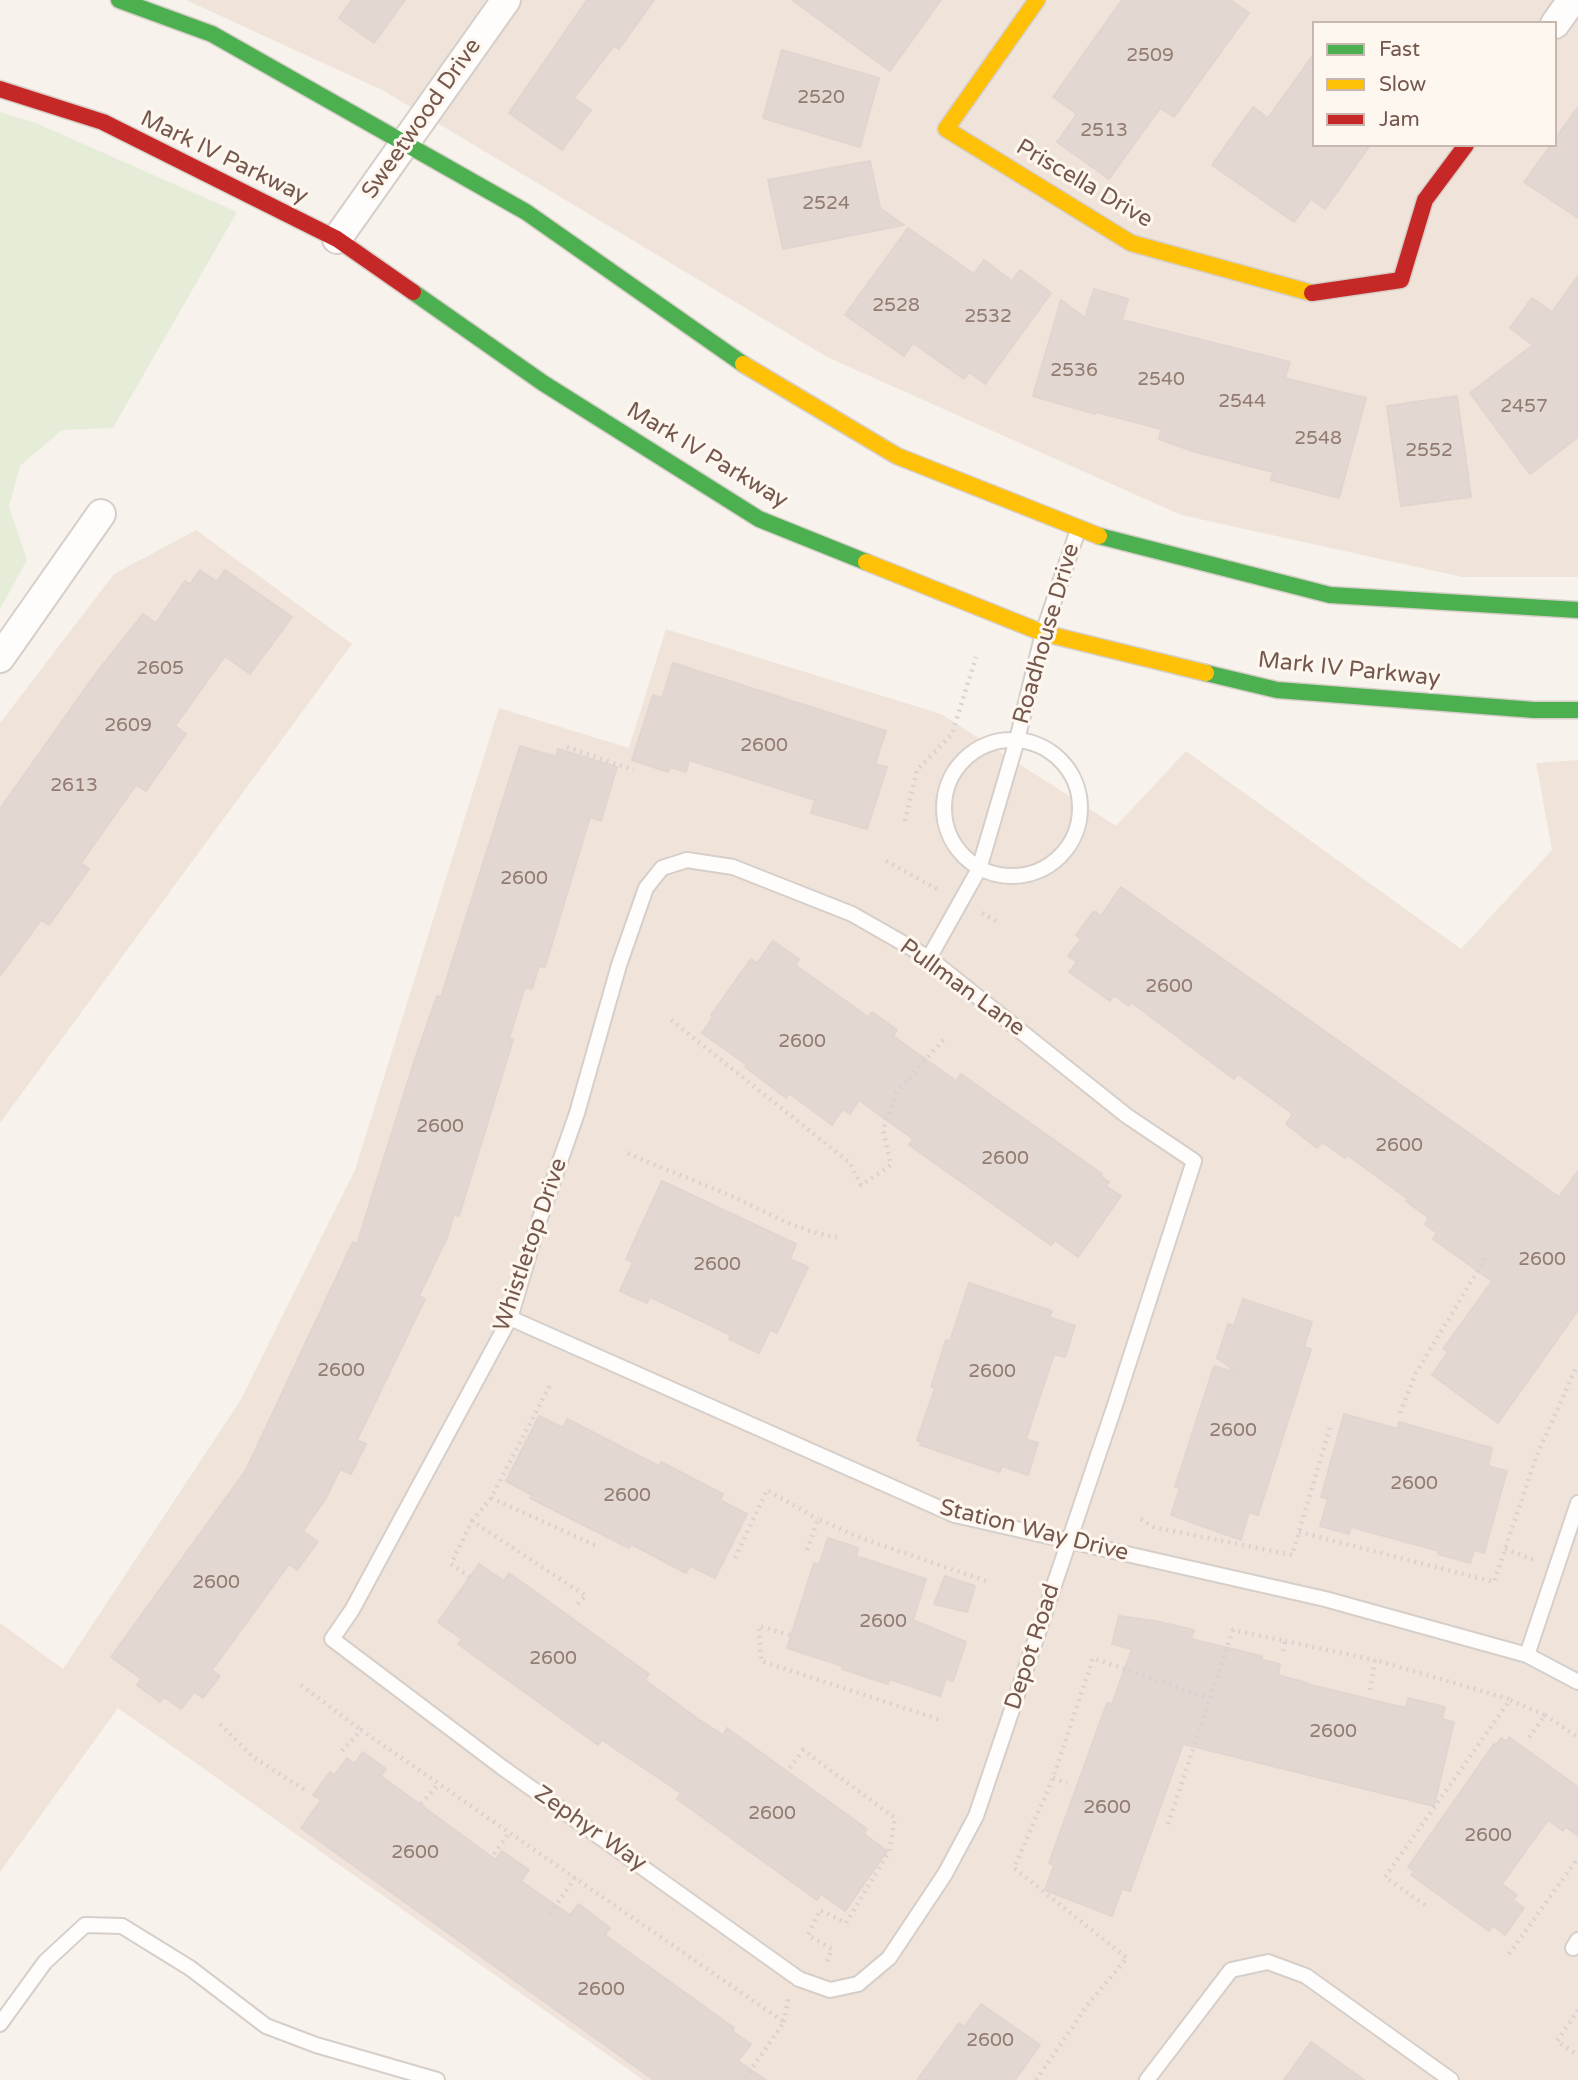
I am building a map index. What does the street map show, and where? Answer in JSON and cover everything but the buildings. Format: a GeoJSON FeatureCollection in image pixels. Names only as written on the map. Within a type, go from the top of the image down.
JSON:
{"type":"FeatureCollection","features":[{"type":"Feature","properties":{"kind":"main road"},"geometry":{"type":"LineString","coordinates":[[119,0],[212,34],[526,212],[734,358],[897,456],[1078,528],[1330,596],[1578,610]]}},
{"type":"Feature","properties":{"kind":"main road","name":"Priscella Drive"},"geometry":{"type":"LineString","coordinates":[[1037,0],[946,129],[1131,243],[1312,293],[1401,280],[1425,200],[1464,147]]}},
{"type":"Feature","properties":{"kind":"main road","name":"Mark IV Parkway"},"geometry":{"type":"LineString","coordinates":[[0,89],[103,122],[337,239],[543,383],[760,519],[1043,633],[1277,690],[1534,710],[1578,710]]}},
{"type":"Feature","properties":{"kind":"street","name":"Sweetwood Drive"},"geometry":{"type":"LineString","coordinates":[[337,239],[506,0]]}},
{"type":"Feature","properties":{"kind":"street"},"geometry":{"type":"LineString","coordinates":[[0,658],[101,514]]}},
{"type":"Feature","properties":{"kind":"lane","name":"Roadhouse Drive"},"geometry":{"type":"LineString","coordinates":[[929,958],[979,869],[1017,740],[1043,633],[1078,528]]}},
{"type":"Feature","properties":{"kind":"lane","name":"Roadhouse Drive"},"geometry":{"type":"LineString","coordinates":[[1017,740],[1039,743],[1061,758],[1076,781],[1082,808],[1076,834],[1060,856],[1038,872],[1011,877],[979,869],[962,856],[947,834],[943,807],[948,781],[963,758],[986,743],[1017,740]]}},
{"type":"Feature","properties":{"kind":"lane","name":"Pullman Lane"},"geometry":{"type":"LineString","coordinates":[[662,868],[687,860],[733,867],[852,914],[929,958],[1127,1116],[1194,1161]]}},
{"type":"Feature","properties":{"kind":"lane","name":"Whistletop Drive"},"geometry":{"type":"LineString","coordinates":[[332,1639],[352,1610],[510,1318],[538,1224],[577,1112],[619,965],[646,888],[662,868]]}},
{"type":"Feature","properties":{"kind":"lane","name":"Depot Road"},"geometry":{"type":"LineString","coordinates":[[859,1984],[889,1958],[945,1874],[976,1816],[1194,1161]]}},
{"type":"Feature","properties":{"kind":"lane","name":"Station Way Drive"},"geometry":{"type":"LineString","coordinates":[[510,1318],[956,1515],[1325,1599],[1527,1655],[1578,1682]]}},
{"type":"Feature","properties":{"kind":"lane"},"geometry":{"type":"LineString","coordinates":[[1527,1655],[1578,1503]]}},
{"type":"Feature","properties":{"kind":"lane","name":"Zephyr Way"},"geometry":{"type":"LineString","coordinates":[[332,1639],[503,1768],[799,1979],[830,1990],[859,1984]]}},
{"type":"Feature","properties":{"kind":"lane"},"geometry":{"type":"LineString","coordinates":[[0,2024],[45,1962],[85,1924],[122,1926],[190,1968],[266,2026],[316,2045],[437,2080]]}},
{"type":"Feature","properties":{"kind":"lane"},"geometry":{"type":"LineString","coordinates":[[1147,2080],[1231,1970],[1268,1962],[1306,1976],[1451,2080]]}},
{"type":"Feature","properties":{"kind":"path"},"geometry":{"type":"LineString","coordinates":[[905,821],[917,770],[952,734],[976,657]]}},
{"type":"Feature","properties":{"kind":"path"},"geometry":{"type":"LineString","coordinates":[[566,747],[634,771]]}},
{"type":"Feature","properties":{"kind":"path"},"geometry":{"type":"LineString","coordinates":[[671,1020],[850,1163],[862,1185],[891,1165],[883,1130],[896,1093],[945,1038]]}},
{"type":"Feature","properties":{"kind":"path"},"geometry":{"type":"LineString","coordinates":[[628,1153],[661,1169],[719,1190],[813,1234],[836,1237]]}},
{"type":"Feature","properties":{"kind":"path"},"geometry":{"type":"LineString","coordinates":[[1400,1413],[1416,1373],[1486,1257]]}},
{"type":"Feature","properties":{"kind":"path"},"geometry":{"type":"LineString","coordinates":[[1299,1532],[1494,1582],[1536,1457],[1576,1368]]}},
{"type":"Feature","properties":{"kind":"path"},"geometry":{"type":"LineString","coordinates":[[470,1577],[451,1564],[472,1521],[491,1498],[550,1385]]}},
{"type":"Feature","properties":{"kind":"path"},"geometry":{"type":"LineString","coordinates":[[1141,1519],[1153,1527],[1292,1555],[1331,1424]]}},
{"type":"Feature","properties":{"kind":"path"},"geometry":{"type":"LineString","coordinates":[[735,1558],[767,1490],[818,1519],[858,1537],[989,1582]]}},
{"type":"Feature","properties":{"kind":"path"},"geometry":{"type":"LineString","coordinates":[[491,1498],[599,1547]]}},
{"type":"Feature","properties":{"kind":"path"},"geometry":{"type":"LineString","coordinates":[[807,1550],[818,1519]]}},
{"type":"Feature","properties":{"kind":"path"},"geometry":{"type":"LineString","coordinates":[[472,1521],[586,1596],[575,1607]]}},
{"type":"Feature","properties":{"kind":"path"},"geometry":{"type":"LineString","coordinates":[[790,1635],[759,1626],[761,1661],[941,1720]]}},
{"type":"Feature","properties":{"kind":"path"},"geometry":{"type":"LineString","coordinates":[[1168,1824],[1208,1698],[1233,1630],[1375,1660],[1510,1700],[1545,1715],[1578,1737]]}},
{"type":"Feature","properties":{"kind":"path"},"geometry":{"type":"LineString","coordinates":[[1283,1653],[1285,1641]]}},
{"type":"Feature","properties":{"kind":"path"},"geometry":{"type":"LineString","coordinates":[[1036,2080],[1089,2003],[1127,1958],[1014,1868],[1053,1778],[1093,1658],[1208,1698]]}},
{"type":"Feature","properties":{"kind":"path"},"geometry":{"type":"LineString","coordinates":[[1370,1690],[1375,1660]]}},
{"type":"Feature","properties":{"kind":"path"},"geometry":{"type":"LineString","coordinates":[[301,1685],[438,1785],[784,2022],[744,2080]]}},
{"type":"Feature","properties":{"kind":"path"},"geometry":{"type":"LineString","coordinates":[[1425,1905],[1385,1877],[1510,1700]]}},
{"type":"Feature","properties":{"kind":"path"},"geometry":{"type":"LineString","coordinates":[[1528,1739],[1545,1715]]}},
{"type":"Feature","properties":{"kind":"path"},"geometry":{"type":"LineString","coordinates":[[220,1724],[253,1757],[304,1790]]}},
{"type":"Feature","properties":{"kind":"path"},"geometry":{"type":"LineString","coordinates":[[342,1751],[361,1730]]}},
{"type":"Feature","properties":{"kind":"path"},"geometry":{"type":"LineString","coordinates":[[790,1769],[803,1750],[895,1818],[889,1852],[846,1923]]}},
{"type":"Feature","properties":{"kind":"path"},"geometry":{"type":"LineString","coordinates":[[1053,1778],[1068,1783]]}},
{"type":"Feature","properties":{"kind":"path"},"geometry":{"type":"LineString","coordinates":[[421,1804],[438,1785]]}},
{"type":"Feature","properties":{"kind":"path"},"geometry":{"type":"LineString","coordinates":[[494,1854],[510,1832]]}},
{"type":"Feature","properties":{"kind":"path"},"geometry":{"type":"LineString","coordinates":[[1509,1954],[1578,1857]]}},
{"type":"Feature","properties":{"kind":"path"},"geometry":{"type":"LineString","coordinates":[[550,1914],[575,1878]]}},
{"type":"Feature","properties":{"kind":"path"},"geometry":{"type":"LineString","coordinates":[[1578,2010],[1557,2041],[1578,2055]]}},
{"type":"Feature","properties":{"kind":"shaded area"},"geometry":{"type":"Polygon","coordinates":[[[186,0],[1578,0],[1578,577],[1462,577],[1181,515],[827,357],[384,91],[186,0]]]}},
{"type":"Feature","properties":{"kind":"shaded area"},"geometry":{"type":"Polygon","coordinates":[[[196,530],[352,644],[0,1123],[0,723],[114,574],[196,530]]]}},
{"type":"Feature","properties":{"kind":"shaded area"},"geometry":{"type":"Polygon","coordinates":[[[666,629],[941,714],[1116,826],[1186,751],[1461,949],[1552,850],[1536,763],[1578,760],[1578,2080],[643,2080],[118,1708],[0,1872],[0,1623],[63,1669],[240,1401],[355,1170],[499,708],[629,748],[666,629]]]}},
{"type":"Feature","properties":{"kind":"green space"},"geometry":{"type":"Polygon","coordinates":[[[0,112],[36,123],[237,212],[113,428],[62,430],[20,466],[9,507],[27,560],[0,609],[0,112]]]}},
{"type":"Feature","properties":{"kind":"traffic: fast"},"geometry":{"type":"LineString","coordinates":[[119,0],[212,34],[526,212],[743,364]]}},
{"type":"Feature","properties":{"kind":"traffic: fast"},"geometry":{"type":"LineString","coordinates":[[413,292],[543,383],[759,519],[866,562]]}},
{"type":"Feature","properties":{"kind":"traffic: fast"},"geometry":{"type":"LineString","coordinates":[[1099,536],[1330,595],[1578,610]]}},
{"type":"Feature","properties":{"kind":"traffic: fast"},"geometry":{"type":"LineString","coordinates":[[1206,673],[1277,690],[1534,710],[1578,710]]}},
{"type":"Feature","properties":{"kind":"traffic: slow"},"geometry":{"type":"LineString","coordinates":[[1037,0],[946,129],[1131,243],[1312,293]]}},
{"type":"Feature","properties":{"kind":"traffic: slow"},"geometry":{"type":"LineString","coordinates":[[743,364],[897,456],[1099,536]]}},
{"type":"Feature","properties":{"kind":"traffic: slow"},"geometry":{"type":"LineString","coordinates":[[866,562],[1043,633],[1206,673]]}},
{"type":"Feature","properties":{"kind":"traffic: jam"},"geometry":{"type":"LineString","coordinates":[[0,89],[103,122],[337,239],[413,292]]}},
{"type":"Feature","properties":{"kind":"traffic: jam"},"geometry":{"type":"LineString","coordinates":[[1312,293],[1401,280],[1425,200],[1465,147]]}}]}
